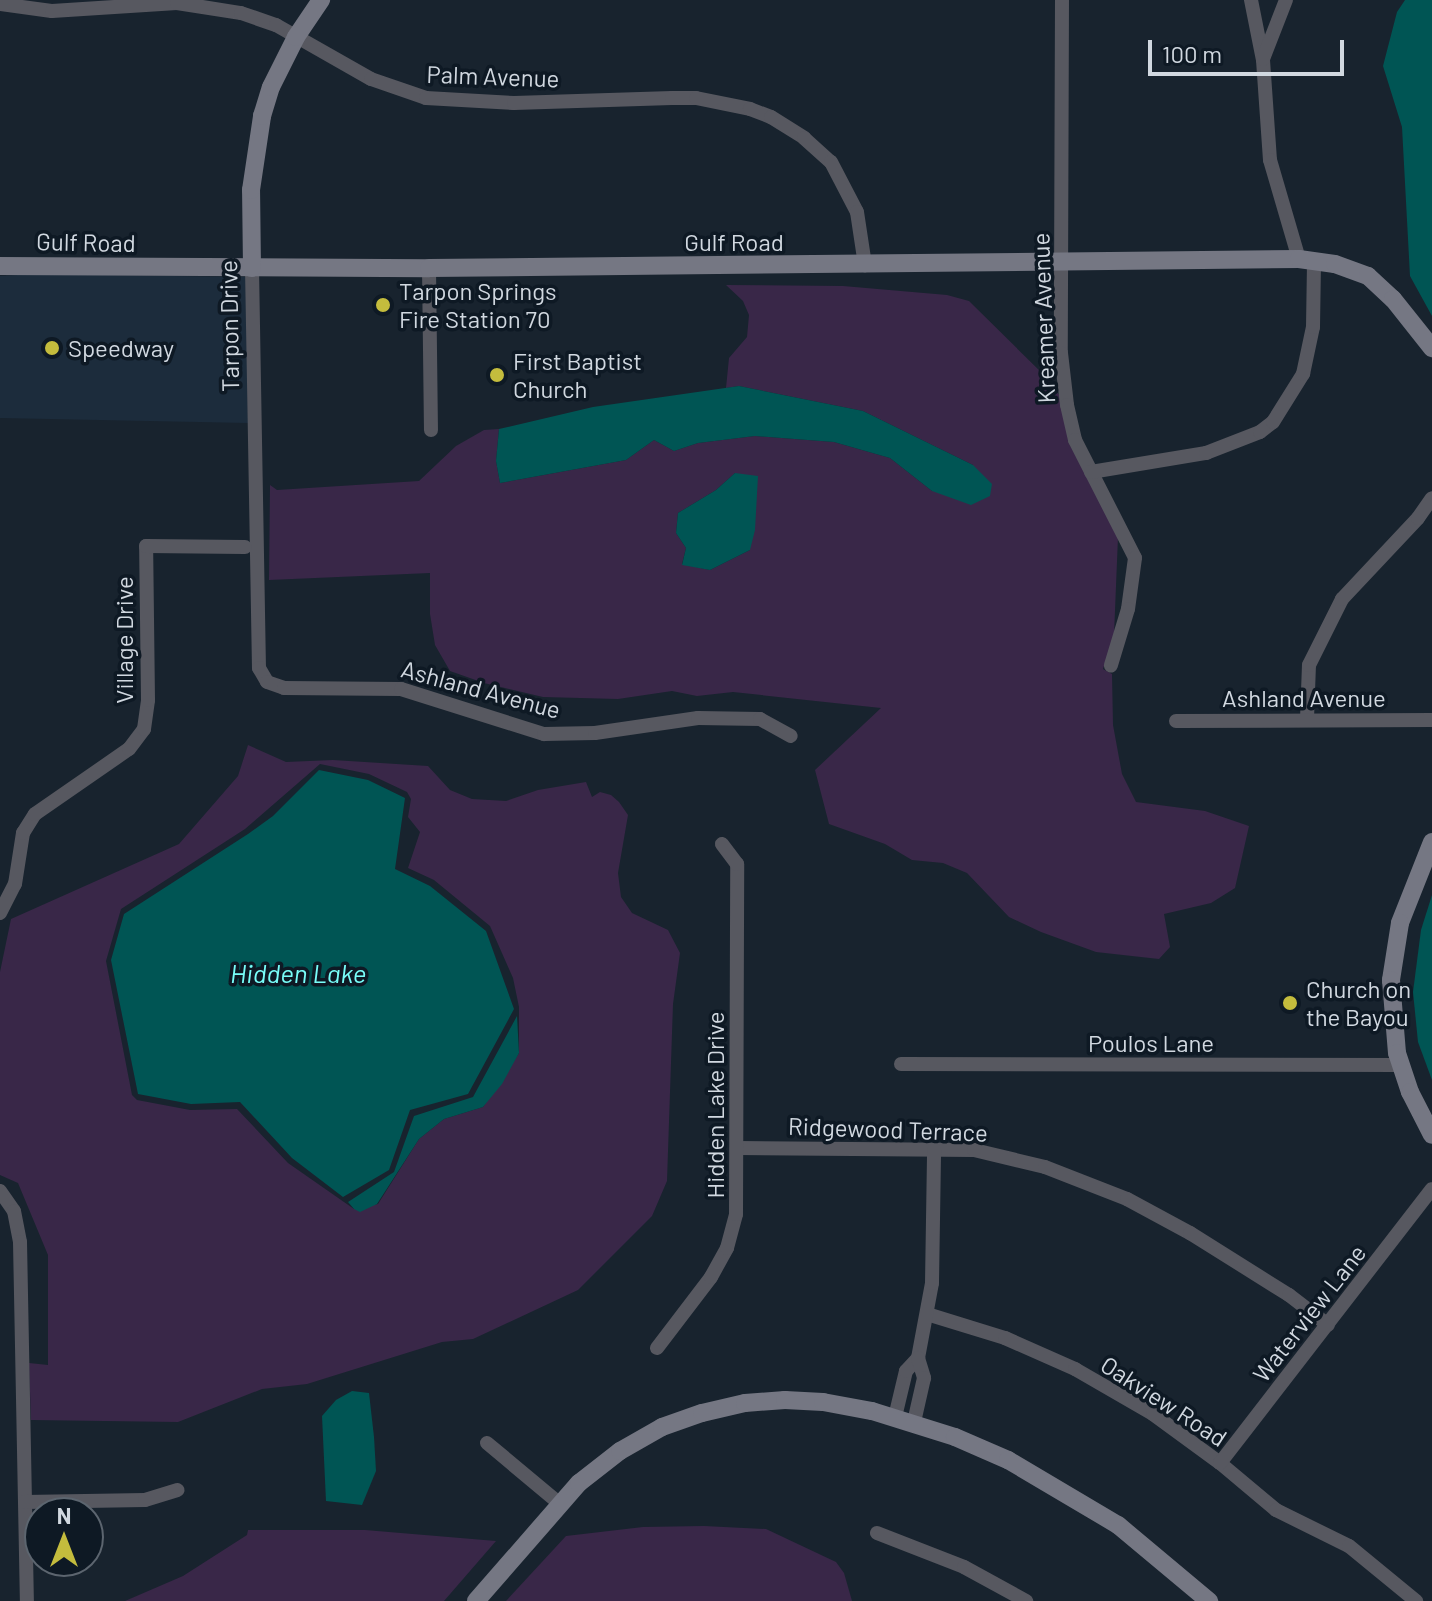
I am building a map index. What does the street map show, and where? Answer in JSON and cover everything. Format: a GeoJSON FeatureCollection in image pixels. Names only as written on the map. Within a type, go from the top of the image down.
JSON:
{"type":"FeatureCollection","features":[{"type":"Feature","properties":{"kind":"street","name":"Tarpon Drive"},"geometry":{"type":"LineString","coordinates":[[259,668],[251,190],[256,141],[271,87],[296,37],[321,0]]}},
{"type":"Feature","properties":{"kind":"street","name":"Kreamer Avenue"},"geometry":{"type":"LineString","coordinates":[[1062,0],[1061,353],[1067,405],[1075,440],[1135,558],[1128,609],[1111,665]]}},
{"type":"Feature","properties":{"kind":"street"},"geometry":{"type":"LineString","coordinates":[[1091,472],[1206,453],[1260,432],[1273,422],[1303,374],[1313,327],[1306,259],[1270,160],[1263,60],[1251,0]]}},
{"type":"Feature","properties":{"kind":"street"},"geometry":{"type":"LineString","coordinates":[[1263,60],[1286,0]]}},
{"type":"Feature","properties":{"kind":"street","name":"Palm Avenue"},"geometry":{"type":"LineString","coordinates":[[0,4],[52,11],[141,3],[190,4],[260,18],[371,79],[426,98],[514,103],[696,98],[771,117],[804,138],[831,162],[857,212],[865,265]]}},
{"type":"Feature","properties":{"kind":"street","name":"Gulf Road"},"geometry":{"type":"LineString","coordinates":[[0,266],[429,268],[1061,264],[1306,259],[1345,266],[1368,276],[1393,299],[1432,348]]}},
{"type":"Feature","properties":{"kind":"street"},"geometry":{"type":"LineString","coordinates":[[429,268],[431,430]]}},
{"type":"Feature","properties":{"kind":"street"},"geometry":{"type":"LineString","coordinates":[[1307,719],[1309,665],[1342,599],[1418,518],[1432,498]]}},
{"type":"Feature","properties":{"kind":"street","name":"Village Drive"},"geometry":{"type":"LineString","coordinates":[[0,913],[15,884],[21,838],[35,814],[129,749],[144,729],[148,700],[146,546],[245,547]]}},
{"type":"Feature","properties":{"kind":"street","name":"Ashland Avenue"},"geometry":{"type":"LineString","coordinates":[[259,668],[267,682],[284,688],[393,687],[425,694],[544,734],[595,733],[698,718],[760,719],[791,736]]}},
{"type":"Feature","properties":{"kind":"street","name":"Ashland Avenue"},"geometry":{"type":"LineString","coordinates":[[1176,721],[1432,720]]}},
{"type":"Feature","properties":{"kind":"street"},"geometry":{"type":"LineString","coordinates":[[1432,842],[1406,903],[1392,962],[1392,1021],[1401,1065],[1417,1109],[1432,1135]]}},
{"type":"Feature","properties":{"kind":"street","name":"Hidden Lake Drive"},"geometry":{"type":"LineString","coordinates":[[657,1348],[711,1277],[727,1248],[736,1214],[737,864],[722,844]]}},
{"type":"Feature","properties":{"kind":"street","name":"Poulos Lane"},"geometry":{"type":"LineString","coordinates":[[901,1064],[1401,1065]]}},
{"type":"Feature","properties":{"kind":"street","name":"Ridgewood Terrace"},"geometry":{"type":"LineString","coordinates":[[738,1148],[990,1152],[1045,1167],[1127,1199],[1255,1273],[1328,1325]]}},
{"type":"Feature","properties":{"kind":"street"},"geometry":{"type":"LineString","coordinates":[[914,1422],[924,1378],[918,1358],[933,1271],[934,1150]]}},
{"type":"Feature","properties":{"kind":"street","name":"Waterview Lane"},"geometry":{"type":"LineString","coordinates":[[1220,1463],[1432,1189]]}},
{"type":"Feature","properties":{"kind":"street"},"geometry":{"type":"LineString","coordinates":[[0,1191],[14,1211],[20,1242],[25,1497]]}},
{"type":"Feature","properties":{"kind":"street","name":"Oakview Road"},"geometry":{"type":"LineString","coordinates":[[927,1314],[997,1334],[1075,1369],[1170,1424],[1276,1510],[1349,1546],[1416,1601]]}},
{"type":"Feature","properties":{"kind":"street"},"geometry":{"type":"LineString","coordinates":[[895,1417],[906,1371],[918,1358]]}},
{"type":"Feature","properties":{"kind":"street"},"geometry":{"type":"LineString","coordinates":[[476,1601],[560,1504],[588,1475],[620,1451],[662,1427],[702,1413],[745,1403],[798,1400],[839,1404],[914,1422],[984,1449],[1065,1490],[1118,1525],[1209,1601]]}},
{"type":"Feature","properties":{"kind":"street"},"geometry":{"type":"LineString","coordinates":[[487,1443],[560,1504]]}},
{"type":"Feature","properties":{"kind":"street"},"geometry":{"type":"LineString","coordinates":[[104,1501],[145,1500],[177,1490]]}},
{"type":"Feature","properties":{"kind":"street"},"geometry":{"type":"LineString","coordinates":[[877,1533],[964,1567],[1026,1601]]}},
{"type":"Feature","properties":{"kind":"street"},"geometry":{"type":"LineString","coordinates":[[27,1577],[27,1601]]}},
{"type":"Feature","properties":{"kind":"shaded area"},"geometry":{"type":"Polygon","coordinates":[[[0,276],[246,277],[248,423],[0,418],[0,276]]]}},
{"type":"Feature","properties":{"kind":"shaded area"},"geometry":{"type":"Polygon","coordinates":[[[726,285],[843,286],[947,295],[969,301],[1046,377],[1060,396],[1069,443],[1118,537],[1114,635],[1103,669],[1112,674],[1113,725],[1122,774],[1136,802],[1205,811],[1249,826],[1235,888],[1211,903],[1164,914],[1170,947],[1159,959],[1096,952],[1041,932],[1009,917],[967,873],[943,863],[912,860],[885,844],[829,824],[815,770],[881,708],[733,692],[697,696],[672,691],[618,699],[543,697],[484,683],[450,671],[435,645],[430,614],[430,573],[269,580],[270,485],[277,490],[419,481],[456,446],[484,430],[499,429],[496,461],[500,483],[626,460],[654,440],[674,451],[698,443],[755,436],[834,442],[890,458],[932,491],[973,465],[863,411],[739,386],[726,388],[729,358],[747,337],[749,315],[743,301],[726,285]],[[735,473],[716,490],[678,513],[676,533],[686,548],[682,564],[710,570],[750,550],[735,473]]]}},
{"type":"Feature","properties":{"kind":"shaded area"},"geometry":{"type":"Polygon","coordinates":[[[248,745],[286,762],[333,760],[428,766],[450,790],[472,799],[506,801],[538,790],[586,782],[592,797],[600,792],[611,795],[619,802],[628,815],[618,873],[621,897],[632,913],[668,930],[680,953],[673,1004],[667,1181],[652,1216],[578,1290],[473,1339],[442,1342],[307,1384],[262,1389],[178,1422],[31,1420],[29,1363],[48,1365],[48,1255],[18,1183],[0,1175],[0,972],[11,919],[179,844],[238,776],[248,745]],[[320,764],[245,829],[121,909],[106,961],[132,1095],[137,1100],[190,1110],[237,1109],[288,1163],[354,1209],[378,1204],[419,1139],[444,1119],[483,1107],[519,1053],[519,1007],[513,978],[490,926],[434,880],[408,868],[420,832],[408,817],[411,799],[407,792],[369,774],[320,764]]]}},
{"type":"Feature","properties":{"kind":"shaded area"},"geometry":{"type":"Polygon","coordinates":[[[643,1527],[766,1529],[836,1562],[844,1573],[852,1601],[506,1601],[566,1536],[643,1527]]]}},
{"type":"Feature","properties":{"kind":"shaded area"},"geometry":{"type":"Polygon","coordinates":[[[248,1530],[365,1530],[496,1541],[444,1601],[125,1601],[183,1576],[247,1535],[248,1530]]]}},
{"type":"Feature","properties":{"kind":"water"},"geometry":{"type":"Polygon","coordinates":[[[1405,0],[1432,0],[1432,316],[1410,276],[1402,127],[1383,66],[1397,12],[1405,0]]]}},
{"type":"Feature","properties":{"kind":"water"},"geometry":{"type":"Polygon","coordinates":[[[739,386],[863,411],[973,465],[992,484],[990,496],[971,505],[932,491],[890,458],[834,442],[755,436],[698,443],[674,451],[654,440],[626,460],[500,483],[496,461],[499,429],[593,407],[739,386]]]}},
{"type":"Feature","properties":{"kind":"water"},"geometry":{"type":"Polygon","coordinates":[[[735,473],[758,476],[755,530],[750,550],[710,570],[682,565],[686,548],[676,533],[678,513],[716,490],[735,473]]]}},
{"type":"Feature","properties":{"kind":"water","name":"Hidden Lake"},"geometry":{"type":"Polygon","coordinates":[[[319,770],[368,780],[405,798],[395,869],[430,886],[486,931],[514,1009],[468,1094],[410,1110],[389,1170],[343,1197],[292,1158],[240,1102],[191,1104],[138,1094],[111,960],[124,914],[273,816],[319,770]]]}},
{"type":"Feature","properties":{"kind":"water"},"geometry":{"type":"Polygon","coordinates":[[[1432,895],[1432,1080],[1418,1042],[1413,992],[1421,930],[1432,895]]]}},
{"type":"Feature","properties":{"kind":"water"},"geometry":{"type":"Polygon","coordinates":[[[517,1016],[519,1053],[502,1084],[483,1107],[444,1119],[419,1139],[377,1204],[360,1212],[354,1209],[348,1202],[394,1172],[414,1116],[473,1097],[517,1016]]]}},
{"type":"Feature","properties":{"kind":"water"},"geometry":{"type":"Polygon","coordinates":[[[352,1391],[369,1393],[374,1437],[376,1471],[362,1505],[326,1501],[322,1416],[336,1400],[352,1391]]]}},
{"type":"Feature","properties":{"kind":"place","name":"Tarpon Springs Fire Station 70"},"geometry":{"type":"Point","coordinates":[383,305]}},
{"type":"Feature","properties":{"kind":"place","name":"Speedway"},"geometry":{"type":"Point","coordinates":[52,348]}},
{"type":"Feature","properties":{"kind":"place","name":"First Baptist Church"},"geometry":{"type":"Point","coordinates":[497,375]}},
{"type":"Feature","properties":{"kind":"place","name":"Church on the Bayou"},"geometry":{"type":"Point","coordinates":[1290,1003]}}]}
